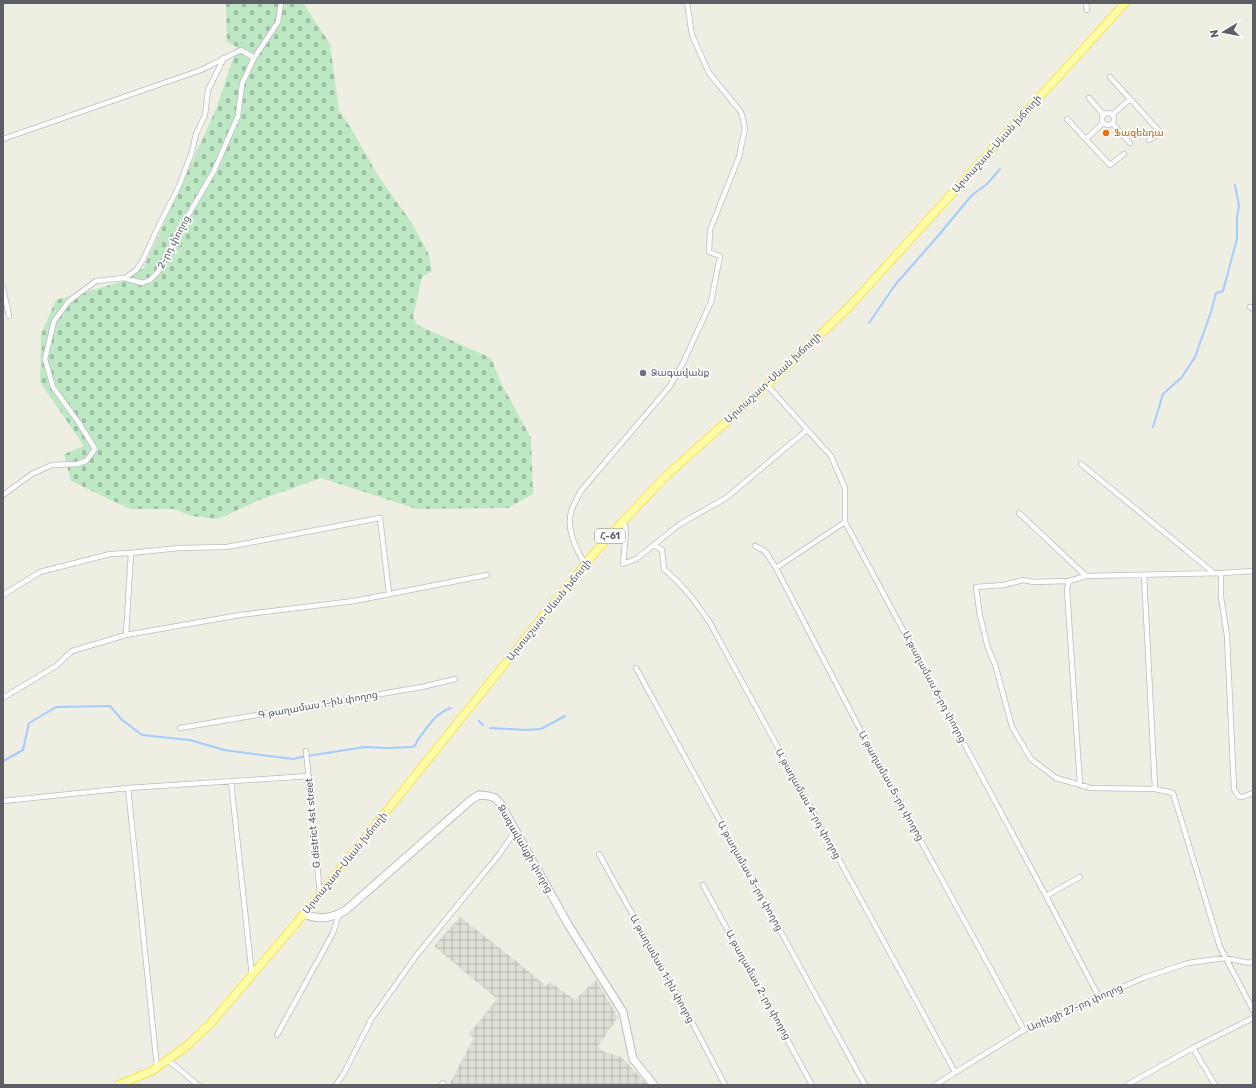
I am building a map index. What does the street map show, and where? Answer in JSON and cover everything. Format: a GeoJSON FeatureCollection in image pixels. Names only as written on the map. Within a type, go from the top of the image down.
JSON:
{"type":"FeatureCollection","features":[{"type":"Feature","properties":{"kind":"main road","name":"Արտաշատ-Սևան խճուղի"},"geometry":{"type":"LineString","coordinates":[[118,1085],[152,1071],[188,1045],[211,1023],[304,914],[585,564],[624,520],[666,476],[767,385],[848,308],[1125,3]]}},
{"type":"Feature","properties":{"kind":"street","name":"2-րդ փողոց"},"geometry":{"type":"LineString","coordinates":[[3,495],[32,474],[52,465],[77,464],[86,461],[95,449],[79,423],[53,387],[45,359],[54,321],[69,301],[96,281],[125,278],[142,283],[150,280],[158,272],[180,229],[214,171],[238,116],[242,84],[254,58],[278,22],[281,3]]}},
{"type":"Feature","properties":{"kind":"street"},"geometry":{"type":"LineString","coordinates":[[585,564],[577,550],[570,526],[572,509],[580,492],[670,386],[683,363],[711,302],[720,256],[709,252],[710,230],[739,157],[745,128],[741,112],[709,72],[692,35],[687,3]]}},
{"type":"Feature","properties":{"kind":"street"},"geometry":{"type":"LineString","coordinates":[[1086,3],[1087,10]]}},
{"type":"Feature","properties":{"kind":"street"},"geometry":{"type":"LineString","coordinates":[[3,139],[200,70],[241,50],[254,58]]}},
{"type":"Feature","properties":{"kind":"street"},"geometry":{"type":"LineString","coordinates":[[125,278],[136,270],[143,260],[179,186],[192,152],[196,134],[205,115],[208,90],[224,58]]}},
{"type":"Feature","properties":{"kind":"street"},"geometry":{"type":"LineString","coordinates":[[1110,77],[1160,132],[1149,140]]}},
{"type":"Feature","properties":{"kind":"street"},"geometry":{"type":"LineString","coordinates":[[1089,98],[1104,115]]}},
{"type":"Feature","properties":{"kind":"street"},"geometry":{"type":"LineString","coordinates":[[1112,115],[1130,99]]}},
{"type":"Feature","properties":{"kind":"street"},"geometry":{"type":"LineString","coordinates":[[1104,115],[1109,113],[1112,115]]}},
{"type":"Feature","properties":{"kind":"street"},"geometry":{"type":"LineString","coordinates":[[1086,139],[1103,123],[1102,119],[1104,115]]}},
{"type":"Feature","properties":{"kind":"street"},"geometry":{"type":"LineString","coordinates":[[1112,115],[1114,119],[1112,123]]}},
{"type":"Feature","properties":{"kind":"street"},"geometry":{"type":"LineString","coordinates":[[1067,118],[1110,165],[1124,154]]}},
{"type":"Feature","properties":{"kind":"street"},"geometry":{"type":"LineString","coordinates":[[1103,123],[1107,125],[1112,123]]}},
{"type":"Feature","properties":{"kind":"street"},"geometry":{"type":"LineString","coordinates":[[1112,123],[1130,143]]}},
{"type":"Feature","properties":{"kind":"street"},"geometry":{"type":"LineString","coordinates":[[3,288],[9,316]]}},
{"type":"Feature","properties":{"kind":"street","name":"Ա թաղամաս 6-րդ փողոց"},"geometry":{"type":"LineString","coordinates":[[767,385],[830,455],[845,488],[845,522],[1046,896],[1099,998]]}},
{"type":"Feature","properties":{"kind":"street"},"geometry":{"type":"LineString","coordinates":[[624,520],[626,532],[623,564],[636,559],[680,524],[726,498],[808,430]]}},
{"type":"Feature","properties":{"kind":"street"},"geometry":{"type":"LineString","coordinates":[[1081,464],[1214,573]]}},
{"type":"Feature","properties":{"kind":"street"},"geometry":{"type":"LineString","coordinates":[[1019,513],[1086,576]]}},
{"type":"Feature","properties":{"kind":"street"},"geometry":{"type":"LineString","coordinates":[[3,595],[40,572],[110,554],[179,548],[227,547],[380,518],[389,593]]}},
{"type":"Feature","properties":{"kind":"street"},"geometry":{"type":"LineString","coordinates":[[776,568],[845,522]]}},
{"type":"Feature","properties":{"kind":"street","name":"Ա թաղամաս 4-րդ փողոց"},"geometry":{"type":"LineString","coordinates":[[654,545],[662,550],[664,569],[678,581],[691,596],[710,623],[955,1072]]}},
{"type":"Feature","properties":{"kind":"street","name":"Ա թաղամաս 5-րդ փողոց"},"geometry":{"type":"LineString","coordinates":[[755,546],[764,551],[776,568],[864,738],[1024,1030]]}},
{"type":"Feature","properties":{"kind":"street"},"geometry":{"type":"LineString","coordinates":[[126,635],[131,553]]}},
{"type":"Feature","properties":{"kind":"street"},"geometry":{"type":"LineString","coordinates":[[1253,571],[1086,576],[1069,581],[1034,582],[1023,580],[1004,585],[976,587],[980,616],[988,648],[995,664],[1012,727],[1031,759],[1056,778],[1091,788],[1155,789],[1173,793],[1220,947],[1253,1010]]}},
{"type":"Feature","properties":{"kind":"street"},"geometry":{"type":"LineString","coordinates":[[1221,573],[1222,598],[1227,636],[1234,789],[1239,797],[1253,795]]}},
{"type":"Feature","properties":{"kind":"street"},"geometry":{"type":"LineString","coordinates":[[3,698],[56,666],[72,651],[126,635],[240,615],[354,601],[487,575]]}},
{"type":"Feature","properties":{"kind":"street"},"geometry":{"type":"LineString","coordinates":[[1144,575],[1155,789]]}},
{"type":"Feature","properties":{"kind":"street"},"geometry":{"type":"LineString","coordinates":[[1069,581],[1067,590],[1080,785]]}},
{"type":"Feature","properties":{"kind":"street","name":"Ա թաղամաս 3-րդ փողոց"},"geometry":{"type":"LineString","coordinates":[[636,668],[865,1085]]}},
{"type":"Feature","properties":{"kind":"street","name":"Գ թաղամաս 1-ին փողոց"},"geometry":{"type":"LineString","coordinates":[[180,728],[422,687],[455,679]]}},
{"type":"Feature","properties":{"kind":"street","name":"G district 4st street"},"geometry":{"type":"LineString","coordinates":[[306,751],[320,894]]}},
{"type":"Feature","properties":{"kind":"street"},"geometry":{"type":"LineString","coordinates":[[3,801],[128,788],[309,776]]}},
{"type":"Feature","properties":{"kind":"street"},"geometry":{"type":"LineString","coordinates":[[231,781],[252,976]]}},
{"type":"Feature","properties":{"kind":"street"},"geometry":{"type":"LineString","coordinates":[[128,788],[157,1067]]}},
{"type":"Feature","properties":{"kind":"street","name":"Ձագավանքի փողոց"},"geometry":{"type":"LineString","coordinates":[[304,914],[319,918],[339,914],[346,910],[471,800],[479,795],[495,798],[500,803],[516,830],[569,926],[623,1012],[633,1059],[654,1085]]}},
{"type":"Feature","properties":{"kind":"street"},"geometry":{"type":"LineString","coordinates":[[336,1085],[344,1073],[372,1018],[416,956],[498,856],[516,830]]}},
{"type":"Feature","properties":{"kind":"street","name":"Ա թաղամաս 1-ին փողոց"},"geometry":{"type":"LineString","coordinates":[[599,854],[692,1022],[724,1085]]}},
{"type":"Feature","properties":{"kind":"street"},"geometry":{"type":"LineString","coordinates":[[1046,896],[1080,878]]}},
{"type":"Feature","properties":{"kind":"street","name":"Ա թաղամաս 2-րդ փողոց"},"geometry":{"type":"LineString","coordinates":[[703,885],[812,1085]]}},
{"type":"Feature","properties":{"kind":"street"},"geometry":{"type":"LineString","coordinates":[[277,1035],[333,933],[339,914]]}},
{"type":"Feature","properties":{"kind":"street","name":"Առինջի 27-րդ փողոց"},"geometry":{"type":"LineString","coordinates":[[935,1085],[1024,1030],[1143,978],[1188,963],[1226,958],[1249,963],[1253,961]]}},
{"type":"Feature","properties":{"kind":"street"},"geometry":{"type":"LineString","coordinates":[[1127,1085],[1193,1048],[1253,1018]]}},
{"type":"Feature","properties":{"kind":"street"},"geometry":{"type":"LineString","coordinates":[[1193,1048],[1215,1085]]}},
{"type":"Feature","properties":{"kind":"street"},"geometry":{"type":"LineString","coordinates":[[168,1060],[198,1085]]}},
{"type":"Feature","properties":{"kind":"shaded area"},"geometry":{"type":"Polygon","coordinates":[[[460,917],[546,986],[550,982],[575,1000],[596,980],[618,1017],[598,1046],[604,1052],[621,1057],[648,1085],[449,1085],[474,1038],[469,1034],[497,999],[434,946],[460,917]]]}},
{"type":"Feature","properties":{"kind":"green space"},"geometry":{"type":"Polygon","coordinates":[[[226,3],[303,3],[330,44],[339,111],[352,130],[377,174],[413,225],[429,255],[432,271],[422,277],[413,317],[417,325],[491,358],[500,381],[531,438],[533,494],[508,508],[417,509],[321,478],[259,500],[218,519],[192,516],[173,509],[130,509],[71,481],[64,454],[84,446],[40,382],[41,334],[56,300],[128,280],[144,267],[217,107],[237,47],[227,42],[226,3]]]}},
{"type":"Feature","properties":{"kind":"waterway"},"geometry":{"type":"LineString","coordinates":[[869,323],[895,285],[972,195],[987,184],[1000,169]]}},
{"type":"Feature","properties":{"kind":"waterway"},"geometry":{"type":"LineString","coordinates":[[1153,427],[1163,394],[1182,377],[1195,357],[1216,293],[1223,291],[1237,239],[1237,217],[1239,206],[1235,185]]}},
{"type":"Feature","properties":{"kind":"waterway"},"geometry":{"type":"LineString","coordinates":[[3,761],[23,750],[29,723],[56,707],[110,706],[122,720],[142,735],[190,740],[224,750],[293,759],[306,756]]}},
{"type":"Feature","properties":{"kind":"waterway"},"geometry":{"type":"LineString","coordinates":[[307,756],[365,747],[413,747],[436,717],[440,713],[451,708]]}},
{"type":"Feature","properties":{"kind":"waterway"},"geometry":{"type":"LineString","coordinates":[[490,728],[526,730],[541,729],[565,716]]}},
{"type":"Feature","properties":{"kind":"waterway"},"geometry":{"type":"LineString","coordinates":[[479,721],[483,725]]}},
{"type":"Feature","properties":{"kind":"place","name":"Ֆազենդա"},"geometry":{"type":"Point","coordinates":[1106,133]}},
{"type":"Feature","properties":{"kind":"place","name":"Ձագավանք"},"geometry":{"type":"Point","coordinates":[643,373]}}]}
